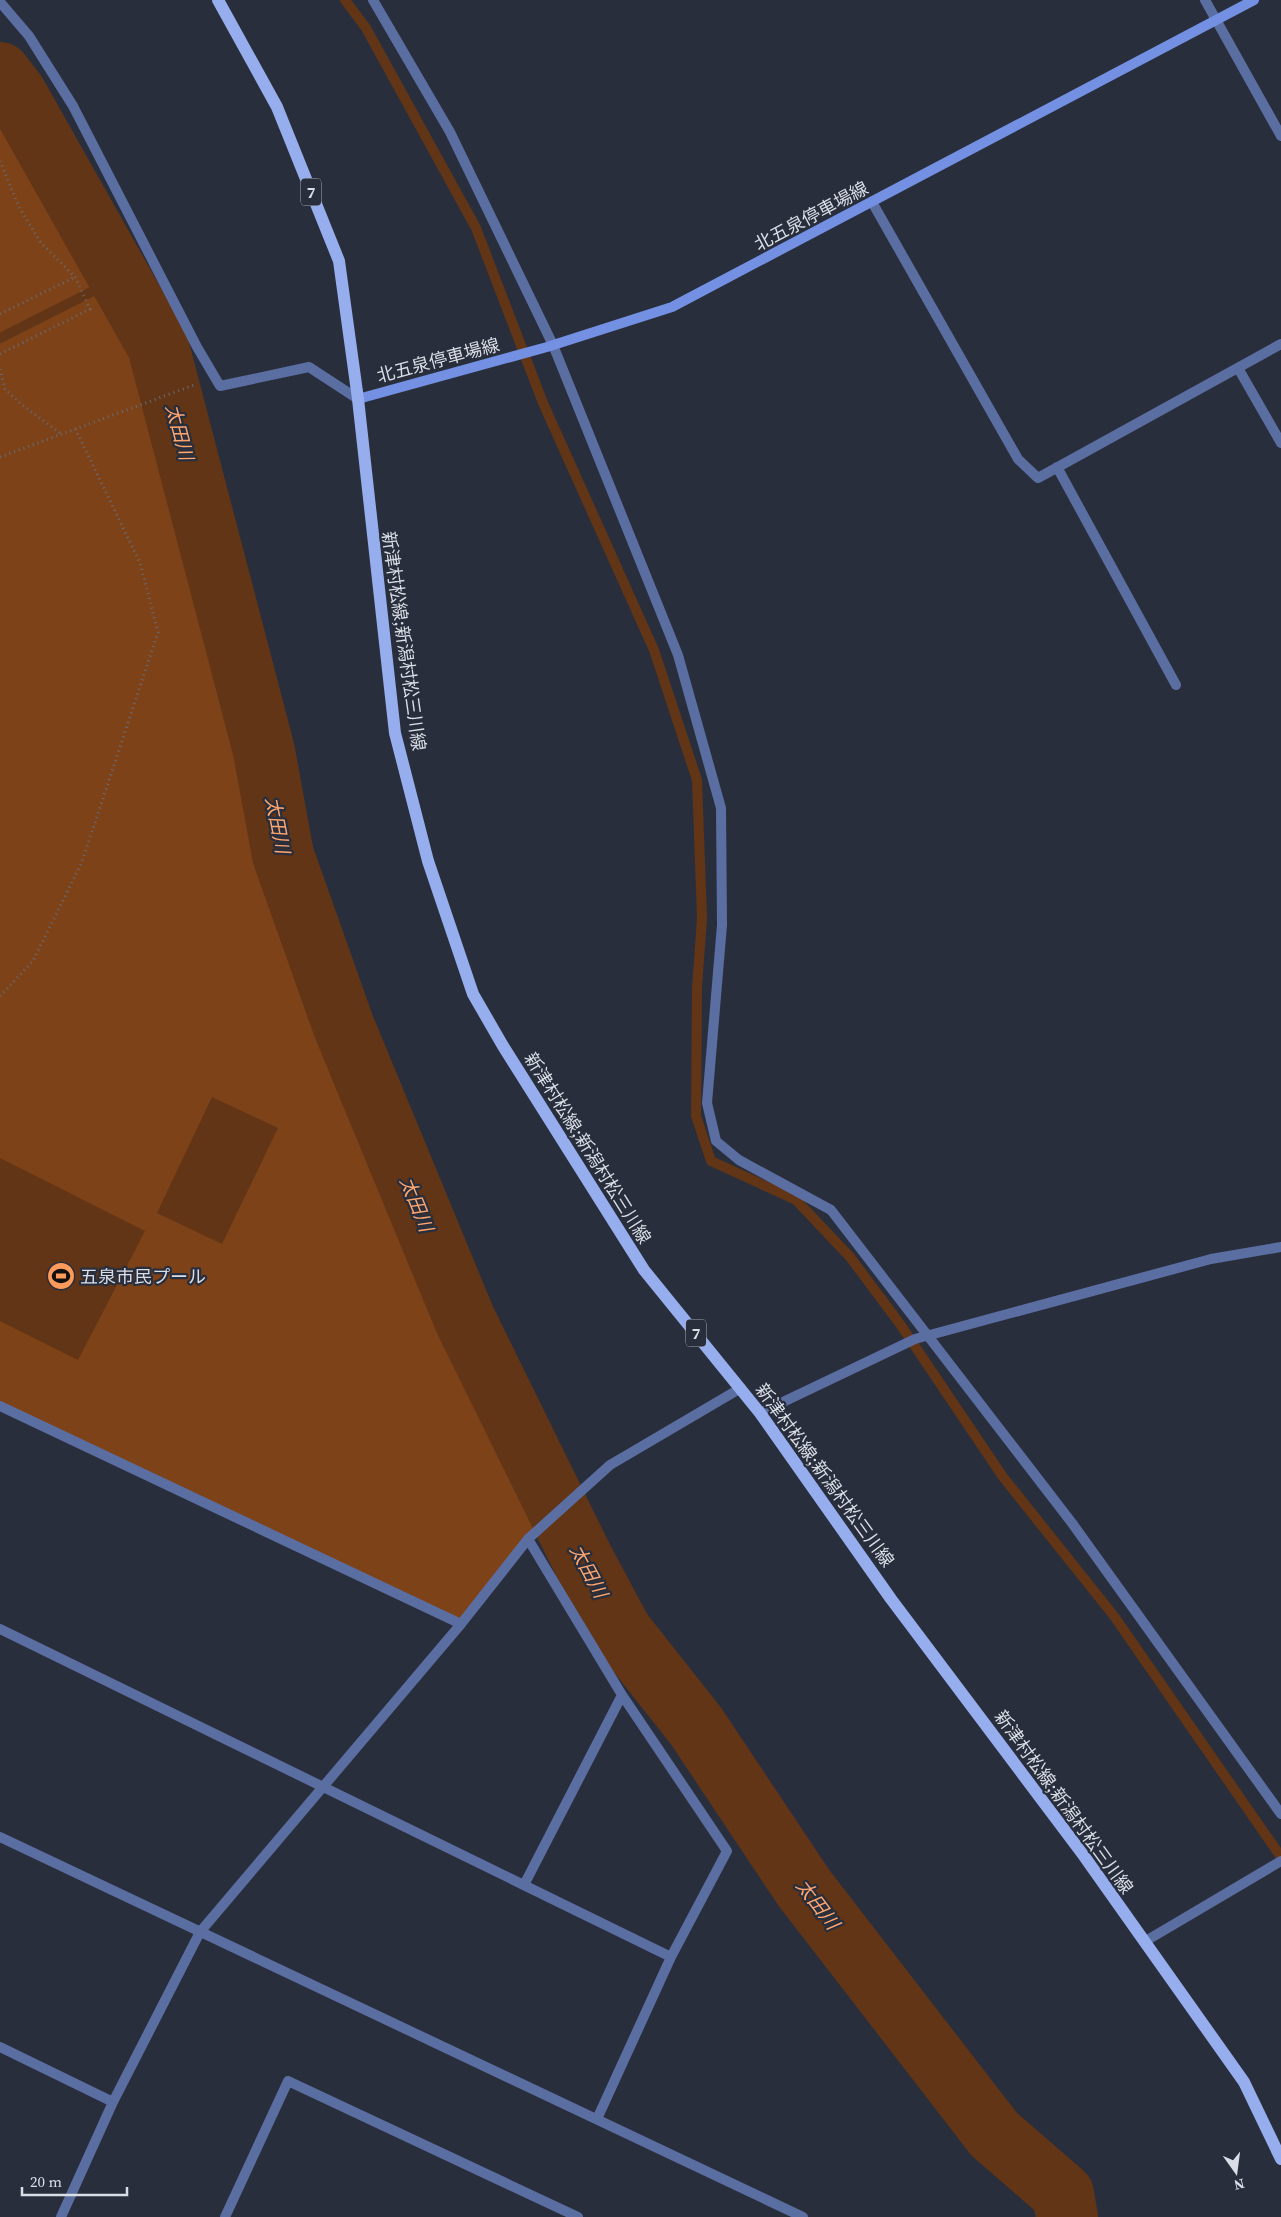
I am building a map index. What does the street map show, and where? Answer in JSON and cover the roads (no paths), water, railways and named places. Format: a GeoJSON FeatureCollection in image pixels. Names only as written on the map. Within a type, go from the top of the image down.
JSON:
{"type":"FeatureCollection","features":[{"type":"Feature","properties":{"kind":"main road","name":"新津村松線;新潟村松三川線"},"geometry":{"type":"LineString","coordinates":[[218,0],[277,107],[339,261],[358,399],[373,552],[395,732],[428,861],[473,994],[502,1046],[565,1141],[644,1270],[760,1413],[891,1599],[1084,1856],[1244,2082],[1281,2159]]}},
{"type":"Feature","properties":{"kind":"main road","name":"北五泉停車場線"},"geometry":{"type":"LineString","coordinates":[[358,399],[553,345],[672,307],[1254,0]]}},
{"type":"Feature","properties":{"kind":"street"},"geometry":{"type":"LineString","coordinates":[[373,0],[450,132],[553,345],[678,655],[721,808],[722,925],[707,1103],[716,1141],[738,1160],[831,1210],[1072,1523],[1281,1814]]}},
{"type":"Feature","properties":{"kind":"street"},"geometry":{"type":"LineString","coordinates":[[1205,0],[1281,136]]}},
{"type":"Feature","properties":{"kind":"street"},"geometry":{"type":"LineString","coordinates":[[0,2],[29,36],[73,106],[197,347],[220,386],[310,366],[358,399]]}},
{"type":"Feature","properties":{"kind":"street"},"geometry":{"type":"LineString","coordinates":[[872,202],[1018,459],[1038,478],[1281,344]]}},
{"type":"Feature","properties":{"kind":"street"},"geometry":{"type":"LineString","coordinates":[[1238,368],[1281,442]]}},
{"type":"Feature","properties":{"kind":"street"},"geometry":{"type":"LineString","coordinates":[[1057,467],[1176,685]]}},
{"type":"Feature","properties":{"kind":"street"},"geometry":{"type":"LineString","coordinates":[[760,1413],[915,1339],[1211,1260],[1281,1247]]}},
{"type":"Feature","properties":{"kind":"street"},"geometry":{"type":"LineString","coordinates":[[61,2217],[113,2102],[200,1932],[324,1787],[528,1539],[610,1465],[741,1388]]}},
{"type":"Feature","properties":{"kind":"street"},"geometry":{"type":"LineString","coordinates":[[0,1406],[460,1624]]}},
{"type":"Feature","properties":{"kind":"street"},"geometry":{"type":"LineString","coordinates":[[528,1539],[622,1695],[727,1851],[671,1957],[597,2119]]}},
{"type":"Feature","properties":{"kind":"street"},"geometry":{"type":"LineString","coordinates":[[0,1629],[671,1957]]}},
{"type":"Feature","properties":{"kind":"street"},"geometry":{"type":"LineString","coordinates":[[524,1885],[622,1695]]}},
{"type":"Feature","properties":{"kind":"street"},"geometry":{"type":"LineString","coordinates":[[0,1837],[803,2217]]}},
{"type":"Feature","properties":{"kind":"street"},"geometry":{"type":"LineString","coordinates":[[1144,1942],[1281,1860]]}},
{"type":"Feature","properties":{"kind":"street"},"geometry":{"type":"LineString","coordinates":[[0,2047],[113,2102]]}},
{"type":"Feature","properties":{"kind":"street"},"geometry":{"type":"LineString","coordinates":[[225,2217],[288,2081],[578,2217]]}},
{"type":"Feature","properties":{"kind":"waterway"},"geometry":{"type":"LineString","coordinates":[[345,0],[366,28],[476,228],[543,403],[654,650],[697,780],[702,918],[697,988],[696,1116],[711,1161],[796,1200],[850,1257],[900,1324],[1003,1477],[1114,1616],[1281,1857]]}},
{"type":"Feature","properties":{"kind":"waterway","name":"太田川"},"geometry":{"type":"LineString","coordinates":[[0,73],[16,94],[158,346],[264,751],[283,855],[344,1027],[465,1320],[583,1560],[621,1631],[696,1726],[804,1888],[994,2134],[1063,2194],[1067,2217]]}},
{"type":"Feature","properties":{"kind":"waterway"},"geometry":{"type":"LineString","coordinates":[[0,338],[119,278]]}},
{"type":"Feature","properties":{"kind":"place","name":"五泉市民プール"},"geometry":{"type":"Point","coordinates":[61,1276]}}]}
